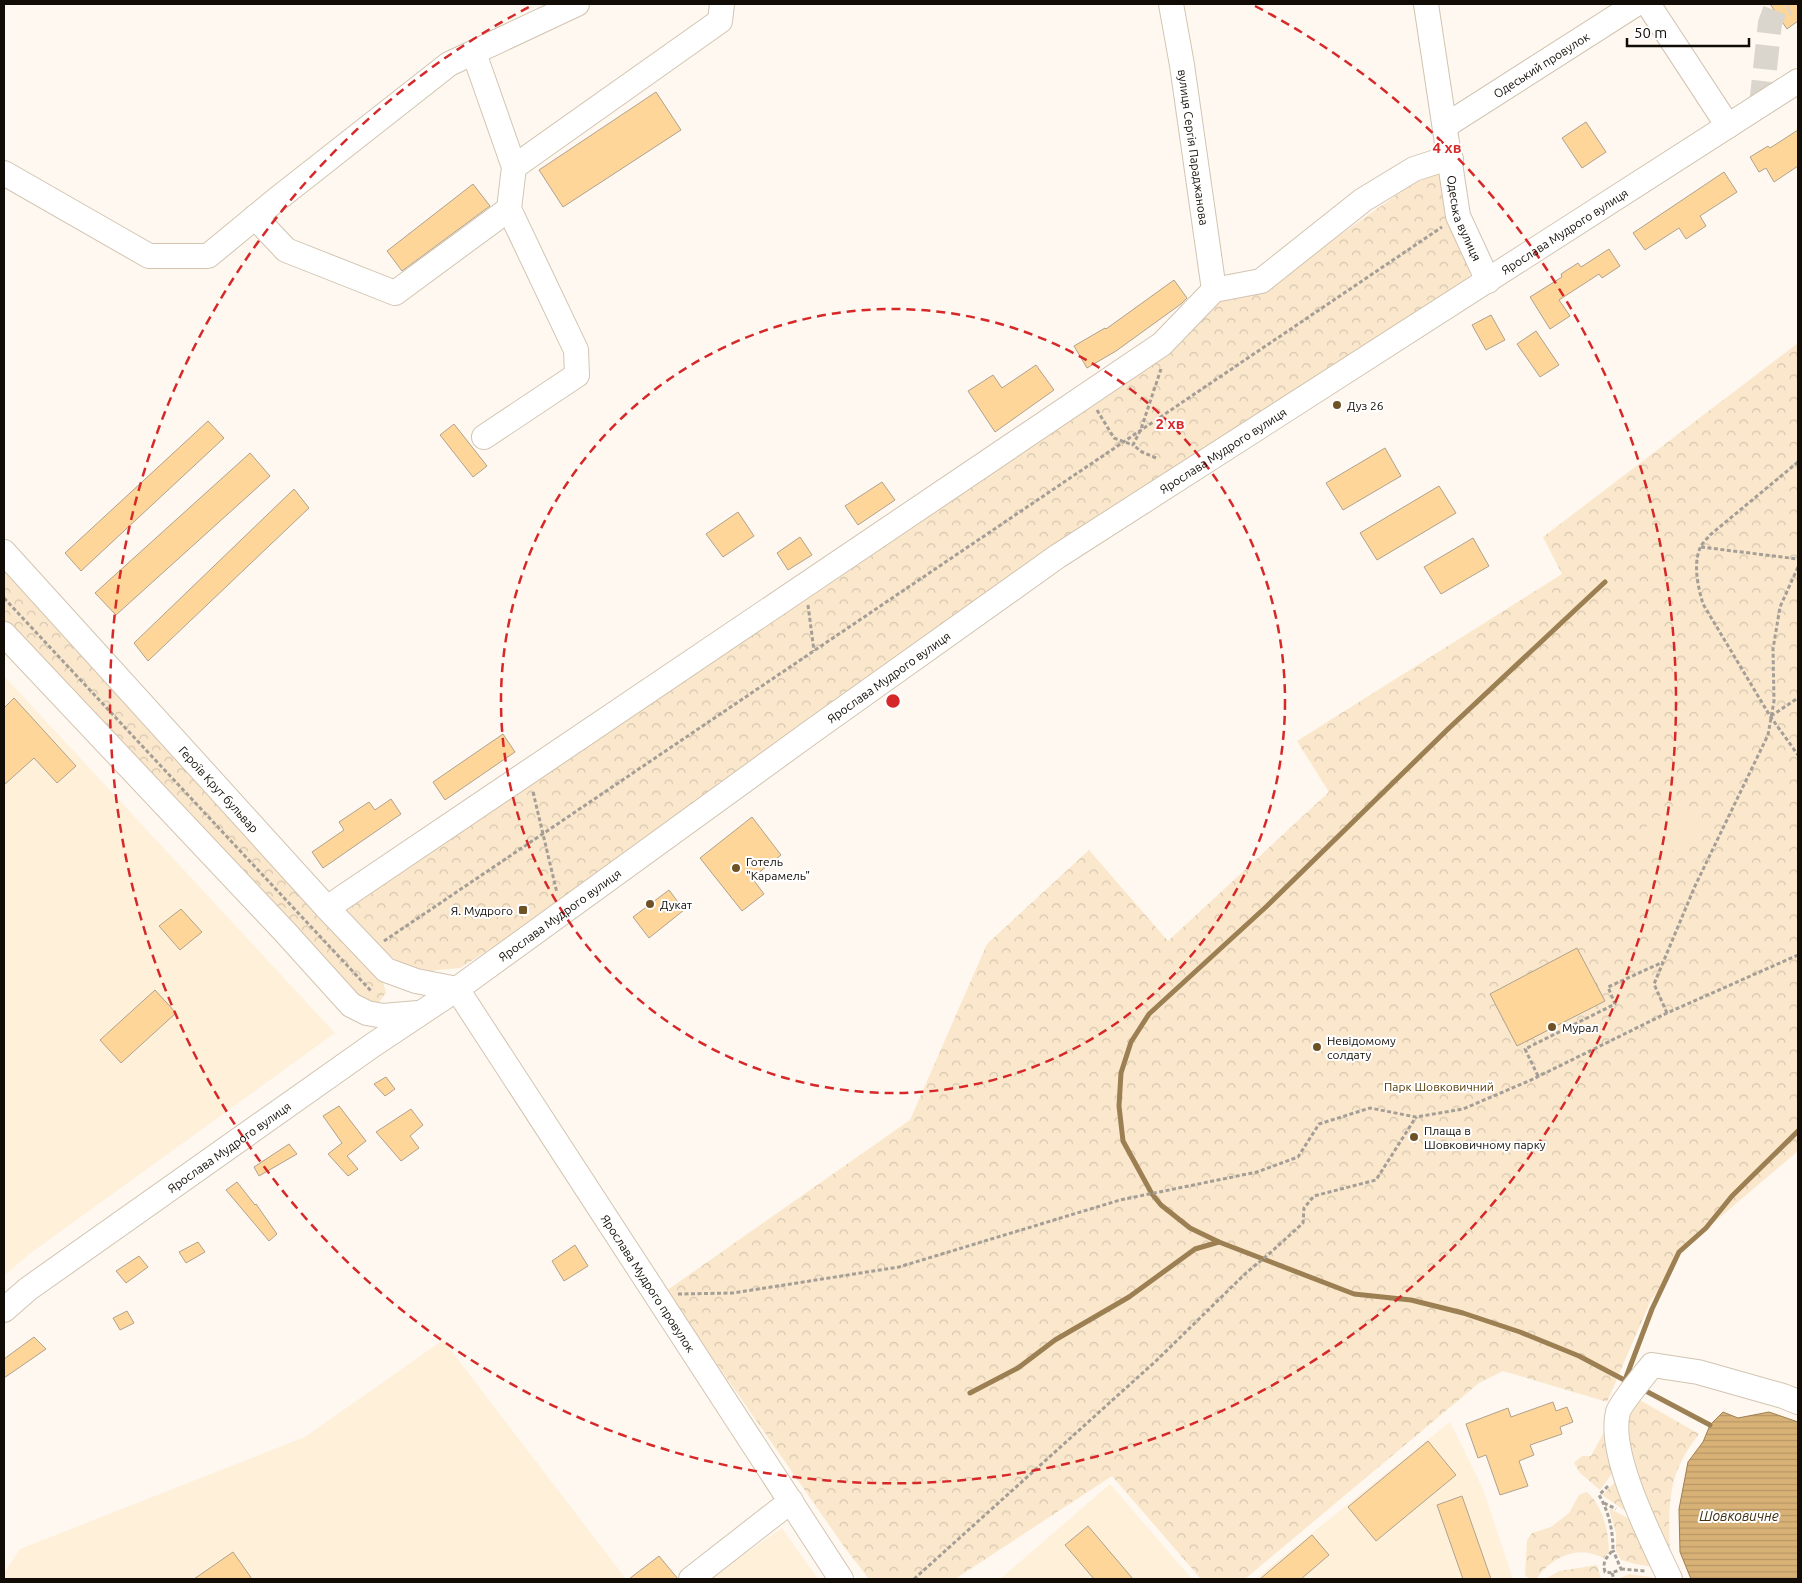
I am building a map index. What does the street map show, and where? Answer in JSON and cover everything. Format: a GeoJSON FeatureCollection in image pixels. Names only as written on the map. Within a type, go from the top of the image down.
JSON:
{"type":"FeatureCollection","features":[{"type":"Feature","properties":{"kind":"street"},"geometry":{"type":"LineString","coordinates":[[4,173],[148,256],[208,256],[449,64],[578,4]]}},
{"type":"Feature","properties":{"kind":"street"},"geometry":{"type":"LineString","coordinates":[[514,167],[720,20],[722,4]]}},
{"type":"Feature","properties":{"kind":"street","name":"вулиця Сергія Параджанова"},"geometry":{"type":"LineString","coordinates":[[1171,4],[1182,65],[1214,290]]}},
{"type":"Feature","properties":{"kind":"street","name":"Одеська вулиця"},"geometry":{"type":"LineString","coordinates":[[1426,4],[1446,126],[1458,216],[1488,281]]}},
{"type":"Feature","properties":{"kind":"street","name":"Одеський провулок"},"geometry":{"type":"LineString","coordinates":[[1446,126],[1636,4]]}},
{"type":"Feature","properties":{"kind":"street"},"geometry":{"type":"LineString","coordinates":[[1648,4],[1728,126]]}},
{"type":"Feature","properties":{"kind":"street"},"geometry":{"type":"LineString","coordinates":[[474,53],[514,167],[510,209],[576,350],[577,376],[484,437]]}},
{"type":"Feature","properties":{"kind":"street","name":"Ярослава Мудрого вулиця"},"geometry":{"type":"LineString","coordinates":[[4,1310],[28,1290],[332,1073],[422,1013],[1058,556],[1798,81]]}},
{"type":"Feature","properties":{"kind":"street"},"geometry":{"type":"LineString","coordinates":[[327,908],[1162,344],[1214,290],[1261,281],[1363,200],[1414,169],[1450,159]]}},
{"type":"Feature","properties":{"kind":"street"},"geometry":{"type":"LineString","coordinates":[[255,217],[286,250],[395,293],[510,209]]}},
{"type":"Feature","properties":{"kind":"street","name":"Героїв Крут бульвар"},"geometry":{"type":"LineString","coordinates":[[4,552],[327,908],[386,970],[416,981],[457,988]]}},
{"type":"Feature","properties":{"kind":"street"},"geometry":{"type":"LineString","coordinates":[[4,634],[351,1005],[367,1013],[383,1016],[422,1013]]}},
{"type":"Feature","properties":{"kind":"street","name":"Ярослава Мудрого провулок"},"geometry":{"type":"LineString","coordinates":[[457,988],[841,1579]]}},
{"type":"Feature","properties":{"kind":"street"},"geometry":{"type":"LineString","coordinates":[[1670,1579],[1628,1485],[1617,1438],[1618,1411],[1652,1365],[1698,1372],[1798,1402]]}},
{"type":"Feature","properties":{"kind":"street"},"geometry":{"type":"LineString","coordinates":[[692,1579],[790,1501]]}},
{"type":"Feature","properties":{"kind":"path"},"geometry":{"type":"LineString","coordinates":[[369,951],[1458,216]]}},
{"type":"Feature","properties":{"kind":"path"},"geometry":{"type":"LineString","coordinates":[[1133,445],[1140,430],[1162,364],[1162,344]]}},
{"type":"Feature","properties":{"kind":"path"},"geometry":{"type":"LineString","coordinates":[[1087,394],[1114,438],[1133,445],[1142,452],[1156,458]]}},
{"type":"Feature","properties":{"kind":"path"},"geometry":{"type":"LineString","coordinates":[[1798,462],[1710,535],[1700,547],[1697,565],[1699,590],[1703,604],[1770,716],[1798,755]]}},
{"type":"Feature","properties":{"kind":"path"},"geometry":{"type":"LineString","coordinates":[[1700,547],[1798,559]]}},
{"type":"Feature","properties":{"kind":"path"},"geometry":{"type":"LineString","coordinates":[[1667,1013],[1654,984],[1696,886],[1768,735],[1774,701],[1772,648],[1780,607],[1798,567]]}},
{"type":"Feature","properties":{"kind":"path"},"geometry":{"type":"LineString","coordinates":[[806,584],[814,651]]}},
{"type":"Feature","properties":{"kind":"path"},"geometry":{"type":"LineString","coordinates":[[4,598],[374,995]]}},
{"type":"Feature","properties":{"kind":"path"},"geometry":{"type":"LineString","coordinates":[[1770,716],[1798,698]]}},
{"type":"Feature","properties":{"kind":"path"},"geometry":{"type":"LineString","coordinates":[[529,772],[561,913]]}},
{"type":"Feature","properties":{"kind":"path"},"geometry":{"type":"LineString","coordinates":[[655,1294],[733,1293],[899,1267],[1120,1200],[1257,1172],[1298,1156],[1319,1124],[1370,1108],[1416,1117],[1463,1109],[1538,1076],[1667,1013],[1798,955]]}},
{"type":"Feature","properties":{"kind":"path"},"geometry":{"type":"LineString","coordinates":[[1538,1076],[1525,1050],[1615,1004],[1608,987],[1664,962]]}},
{"type":"Feature","properties":{"kind":"path"},"geometry":{"type":"LineString","coordinates":[[914,1579],[1157,1360],[1246,1273],[1303,1223],[1304,1208],[1314,1196],[1376,1180],[1416,1117]]}},
{"type":"Feature","properties":{"kind":"path"},"geometry":{"type":"LineString","coordinates":[[1613,1550],[1606,1557],[1603,1564],[1605,1572],[1612,1573],[1621,1569],[1613,1550],[1613,1538],[1606,1506],[1599,1495],[1624,1469]]}},
{"type":"Feature","properties":{"kind":"path"},"geometry":{"type":"LineString","coordinates":[[1612,1573],[1614,1579]]}},
{"type":"Feature","properties":{"kind":"shaded area"},"geometry":{"type":"Polygon","coordinates":[[[4,676],[335,1033],[28,1255],[4,1276],[4,676]]]}},
{"type":"Feature","properties":{"kind":"shaded area"},"geometry":{"type":"Polygon","coordinates":[[[443,1340],[626,1579],[4,1579],[4,1573],[20,1549],[305,1437],[443,1340]]]}},
{"type":"Feature","properties":{"kind":"shaded area"},"geometry":{"type":"Polygon","coordinates":[[[1450,1422],[1483,1489],[1513,1579],[1255,1579],[1450,1422]]]}},
{"type":"Feature","properties":{"kind":"shaded area"},"geometry":{"type":"Polygon","coordinates":[[[1110,1484],[1192,1579],[1000,1579],[1110,1484]]]}},
{"type":"Feature","properties":{"kind":"shaded area"},"geometry":{"type":"Polygon","coordinates":[[[782,1528],[818,1579],[708,1579],[782,1528]]]}},
{"type":"Feature","properties":{"kind":"green space"},"geometry":{"type":"Polygon","coordinates":[[[1442,172],[1466,241],[1470,276],[1455,291],[1023,569],[500,943],[460,968],[428,971],[408,967],[390,956],[343,910],[1217,300],[1265,288],[1412,184],[1442,172]]]}},
{"type":"Feature","properties":{"kind":"green space","name":"Парк Шовковичний"},"geometry":{"type":"Polygon","coordinates":[[[1798,343],[1798,1151],[1679,1252],[1666,1281],[1651,1300],[1607,1402],[1503,1371],[1479,1383],[1245,1579],[1201,1579],[1112,1476],[955,1579],[869,1579],[845,1548],[666,1291],[910,1120],[987,944],[1089,850],[1168,941],[1329,792],[1297,741],[1562,574],[1543,537],[1798,343]]]}},
{"type":"Feature","properties":{"kind":"green space"},"geometry":{"type":"Polygon","coordinates":[[[4,564],[383,982],[386,993],[376,1006],[365,1004],[4,626],[4,564]]]}},
{"type":"Feature","properties":{"kind":"green space"},"geometry":{"type":"Polygon","coordinates":[[[1680,800],[1702,826],[1661,860],[1639,833],[1680,800]]]}},
{"type":"Feature","properties":{"kind":"green space"},"geometry":{"type":"Polygon","coordinates":[[[1638,1399],[1699,1434],[1682,1460],[1673,1485],[1670,1508],[1670,1553],[1666,1556],[1623,1434],[1630,1406],[1638,1399]]]}},
{"type":"Feature","properties":{"kind":"green space"},"geometry":{"type":"Polygon","coordinates":[[[1608,1425],[1619,1464],[1600,1490],[1580,1473],[1574,1463],[1582,1456],[1591,1456],[1608,1425]]]}},
{"type":"Feature","properties":{"kind":"green space"},"geometry":{"type":"Polygon","coordinates":[[[1622,1475],[1638,1515],[1624,1510],[1602,1495],[1622,1475]]]}},
{"type":"Feature","properties":{"kind":"green space"},"geometry":{"type":"Polygon","coordinates":[[[1587,1492],[1597,1504],[1604,1520],[1609,1552],[1604,1558],[1591,1553],[1581,1552],[1567,1555],[1553,1562],[1537,1578],[1531,1579],[1525,1576],[1527,1540],[1532,1533],[1551,1527],[1569,1513],[1579,1495],[1587,1492]]]}},
{"type":"Feature","properties":{"kind":"green space"},"geometry":{"type":"Polygon","coordinates":[[[1609,1508],[1637,1523],[1659,1568],[1621,1560],[1616,1551],[1616,1534],[1609,1508]]]}},
{"type":"Feature","properties":{"kind":"green space"},"geometry":{"type":"Polygon","coordinates":[[[1597,1565],[1601,1579],[1545,1579],[1559,1571],[1597,1565]]]}},
{"type":"Feature","properties":{"kind":"green space"},"geometry":{"type":"Polygon","coordinates":[[[1629,1574],[1661,1579],[1618,1579],[1629,1574]]]}},
{"type":"Feature","properties":{"kind":"water","name":"Шовковичне"},"geometry":{"type":"Polygon","coordinates":[[[1723,1412],[1738,1418],[1769,1412],[1798,1422],[1798,1579],[1691,1579],[1680,1552],[1679,1509],[1688,1462],[1703,1442],[1710,1425],[1723,1412]]]}},
{"type":"Feature","properties":{"kind":"building"},"geometry":{"type":"Polygon","coordinates":[[[1770,4],[1798,4],[1798,21],[1787,29],[1770,4]]]}},
{"type":"Feature","properties":{"kind":"building"},"geometry":{"type":"Polygon","coordinates":[[[656,92],[681,130],[563,207],[539,170],[656,92]]]}},
{"type":"Feature","properties":{"kind":"building"},"geometry":{"type":"Polygon","coordinates":[[[1586,122],[1606,152],[1582,168],[1562,138],[1586,122]]]}},
{"type":"Feature","properties":{"kind":"building"},"geometry":{"type":"Polygon","coordinates":[[[1798,130],[1798,166],[1774,182],[1766,168],[1759,172],[1750,157],[1768,146],[1770,148],[1798,130]]]}},
{"type":"Feature","properties":{"kind":"building"},"geometry":{"type":"Polygon","coordinates":[[[1724,172],[1737,192],[1700,216],[1706,226],[1686,239],[1679,228],[1645,250],[1633,233],[1724,172]]]}},
{"type":"Feature","properties":{"kind":"building"},"geometry":{"type":"Polygon","coordinates":[[[473,184],[490,206],[402,271],[387,251],[473,184]]]}},
{"type":"Feature","properties":{"kind":"building"},"geometry":{"type":"Polygon","coordinates":[[[1609,249],[1620,266],[1602,278],[1599,274],[1559,300],[1570,316],[1550,329],[1530,297],[1562,277],[1561,274],[1578,263],[1581,267],[1609,249]]]}},
{"type":"Feature","properties":{"kind":"building"},"geometry":{"type":"Polygon","coordinates":[[[1174,280],[1187,298],[1116,351],[1087,368],[1074,346],[1106,329],[1174,280]]]}},
{"type":"Feature","properties":{"kind":"building"},"geometry":{"type":"Polygon","coordinates":[[[1491,315],[1505,340],[1486,350],[1472,325],[1491,315]]]}},
{"type":"Feature","properties":{"kind":"building"},"geometry":{"type":"Polygon","coordinates":[[[1536,331],[1559,365],[1540,377],[1517,344],[1536,331]]]}},
{"type":"Feature","properties":{"kind":"building"},"geometry":{"type":"Polygon","coordinates":[[[1036,365],[1054,390],[995,432],[968,391],[993,375],[1002,388],[1036,365]]]}},
{"type":"Feature","properties":{"kind":"building"},"geometry":{"type":"Polygon","coordinates":[[[208,421],[224,438],[81,571],[65,553],[208,421]]]}},
{"type":"Feature","properties":{"kind":"building"},"geometry":{"type":"Polygon","coordinates":[[[454,424],[487,466],[473,477],[440,435],[454,424]]]}},
{"type":"Feature","properties":{"kind":"building"},"geometry":{"type":"Polygon","coordinates":[[[1385,448],[1401,476],[1343,510],[1326,483],[1385,448]]]}},
{"type":"Feature","properties":{"kind":"building"},"geometry":{"type":"Polygon","coordinates":[[[250,453],[270,476],[116,615],[95,593],[250,453]]]}},
{"type":"Feature","properties":{"kind":"building"},"geometry":{"type":"Polygon","coordinates":[[[882,482],[895,500],[858,525],[845,506],[882,482]]]}},
{"type":"Feature","properties":{"kind":"building"},"geometry":{"type":"Polygon","coordinates":[[[1439,486],[1456,513],[1377,560],[1360,533],[1439,486]]]}},
{"type":"Feature","properties":{"kind":"building"},"geometry":{"type":"Polygon","coordinates":[[[294,489],[309,508],[148,661],[134,643],[294,489]]]}},
{"type":"Feature","properties":{"kind":"building"},"geometry":{"type":"Polygon","coordinates":[[[738,512],[754,536],[723,557],[706,534],[738,512]]]}},
{"type":"Feature","properties":{"kind":"building"},"geometry":{"type":"Polygon","coordinates":[[[800,537],[812,555],[788,570],[777,553],[800,537]]]}},
{"type":"Feature","properties":{"kind":"building"},"geometry":{"type":"Polygon","coordinates":[[[1473,538],[1489,566],[1441,594],[1424,567],[1473,538]]]}},
{"type":"Feature","properties":{"kind":"building"},"geometry":{"type":"Polygon","coordinates":[[[14,698],[76,766],[57,783],[34,758],[4,785],[4,708],[14,698]]]}},
{"type":"Feature","properties":{"kind":"building"},"geometry":{"type":"Polygon","coordinates":[[[503,734],[515,752],[445,800],[433,782],[503,734]]]}},
{"type":"Feature","properties":{"kind":"building"},"geometry":{"type":"Polygon","coordinates":[[[391,799],[401,814],[323,868],[312,852],[344,830],[339,822],[369,802],[375,810],[391,799]]]}},
{"type":"Feature","properties":{"kind":"building","name":"Готель \"Карамель\""},"geometry":{"type":"Polygon","coordinates":[[[752,817],[781,855],[752,878],[764,894],[742,911],[700,858],[752,817]]]}},
{"type":"Feature","properties":{"kind":"building"},"geometry":{"type":"Polygon","coordinates":[[[669,890],[684,910],[649,938],[633,917],[669,890]]]}},
{"type":"Feature","properties":{"kind":"building"},"geometry":{"type":"Polygon","coordinates":[[[181,909],[202,932],[180,950],[159,926],[181,909]]]}},
{"type":"Feature","properties":{"kind":"building"},"geometry":{"type":"Polygon","coordinates":[[[1577,948],[1605,1001],[1517,1046],[1490,994],[1577,948]]]}},
{"type":"Feature","properties":{"kind":"building"},"geometry":{"type":"Polygon","coordinates":[[[155,990],[176,1013],[121,1063],[100,1040],[155,990]]]}},
{"type":"Feature","properties":{"kind":"building"},"geometry":{"type":"Polygon","coordinates":[[[386,1077],[395,1089],[385,1096],[374,1084],[386,1077]]]}},
{"type":"Feature","properties":{"kind":"building"},"geometry":{"type":"Polygon","coordinates":[[[339,1106],[366,1141],[347,1156],[358,1169],[348,1176],[328,1154],[342,1143],[323,1116],[339,1106]]]}},
{"type":"Feature","properties":{"kind":"building"},"geometry":{"type":"Polygon","coordinates":[[[411,1109],[423,1125],[410,1136],[419,1148],[401,1161],[376,1132],[411,1109]]]}},
{"type":"Feature","properties":{"kind":"building"},"geometry":{"type":"Polygon","coordinates":[[[289,1144],[297,1154],[259,1176],[254,1167],[289,1144]]]}},
{"type":"Feature","properties":{"kind":"building"},"geometry":{"type":"Polygon","coordinates":[[[237,1182],[256,1204],[277,1234],[269,1241],[226,1190],[237,1182]]]}},
{"type":"Feature","properties":{"kind":"building"},"geometry":{"type":"Polygon","coordinates":[[[198,1242],[205,1252],[186,1263],[179,1252],[198,1242]]]}},
{"type":"Feature","properties":{"kind":"building"},"geometry":{"type":"Polygon","coordinates":[[[575,1245],[588,1266],[564,1281],[552,1261],[575,1245]]]}},
{"type":"Feature","properties":{"kind":"building"},"geometry":{"type":"Polygon","coordinates":[[[139,1256],[148,1267],[126,1283],[116,1271],[139,1256]]]}},
{"type":"Feature","properties":{"kind":"building"},"geometry":{"type":"Polygon","coordinates":[[[127,1311],[134,1323],[120,1330],[113,1318],[127,1311]]]}},
{"type":"Feature","properties":{"kind":"building"},"geometry":{"type":"Polygon","coordinates":[[[34,1337],[46,1349],[4,1378],[4,1359],[34,1337]]]}},
{"type":"Feature","properties":{"kind":"building"},"geometry":{"type":"Polygon","coordinates":[[[1553,1402],[1556,1411],[1567,1407],[1573,1422],[1560,1427],[1562,1434],[1530,1445],[1534,1455],[1519,1461],[1528,1486],[1500,1495],[1486,1455],[1478,1458],[1466,1424],[1508,1408],[1511,1417],[1553,1402]]]}},
{"type":"Feature","properties":{"kind":"building"},"geometry":{"type":"Polygon","coordinates":[[[1428,1441],[1456,1475],[1376,1541],[1348,1507],[1428,1441]]]}},
{"type":"Feature","properties":{"kind":"building"},"geometry":{"type":"Polygon","coordinates":[[[1462,1496],[1491,1579],[1463,1579],[1437,1505],[1462,1496]]]}},
{"type":"Feature","properties":{"kind":"building"},"geometry":{"type":"Polygon","coordinates":[[[1088,1526],[1133,1579],[1094,1579],[1065,1545],[1088,1526]]]}},
{"type":"Feature","properties":{"kind":"building"},"geometry":{"type":"Polygon","coordinates":[[[1312,1535],[1329,1555],[1301,1579],[1260,1579],[1312,1535]]]}},
{"type":"Feature","properties":{"kind":"building"},"geometry":{"type":"Polygon","coordinates":[[[233,1552],[252,1579],[194,1579],[233,1552]]]}},
{"type":"Feature","properties":{"kind":"building"},"geometry":{"type":"Polygon","coordinates":[[[659,1556],[678,1579],[629,1579],[659,1556]]]}},
{"type":"Feature","properties":{"kind":"waterway"},"geometry":{"type":"LineString","coordinates":[[1219,1242],[1190,1228],[1161,1205],[1152,1194],[1123,1141],[1119,1106],[1121,1073],[1131,1042],[1149,1014],[1267,906],[1447,730],[1605,582]]}},
{"type":"Feature","properties":{"kind":"waterway"},"geometry":{"type":"LineString","coordinates":[[1625,1380],[1652,1309],[1679,1252],[1706,1228],[1732,1196],[1798,1131]]}},
{"type":"Feature","properties":{"kind":"waterway"},"geometry":{"type":"LineString","coordinates":[[970,1393],[1018,1368],[1055,1340],[1129,1297],[1195,1249],[1219,1242],[1354,1294],[1411,1300],[1463,1313],[1520,1332],[1579,1356],[1630,1383]]}},
{"type":"Feature","properties":{"kind":"waterway"},"geometry":{"type":"LineString","coordinates":[[1642,1389],[1710,1425]]}},
{"type":"Feature","properties":{"kind":"tunnel"},"geometry":{"type":"LineString","coordinates":[[1761,105],[1770,23],[1775,10],[1787,4]]}},
{"type":"Feature","properties":{"kind":"place","name":"Дуз 26"},"geometry":{"type":"Point","coordinates":[1337,405]}},
{"type":"Feature","properties":{"kind":"place","name":"Готель \"Карамель\""},"geometry":{"type":"Point","coordinates":[736,868]}},
{"type":"Feature","properties":{"kind":"place","name":"Дукат"},"geometry":{"type":"Point","coordinates":[650,904]}},
{"type":"Feature","properties":{"kind":"place","name":"Я. Мудрого"},"geometry":{"type":"Point","coordinates":[523,910]}},
{"type":"Feature","properties":{"kind":"place","name":"Мурал"},"geometry":{"type":"Point","coordinates":[1552,1027]}},
{"type":"Feature","properties":{"kind":"place","name":"Невідомому солдату"},"geometry":{"type":"Point","coordinates":[1317,1047]}},
{"type":"Feature","properties":{"kind":"place","name":"Плаща в Шовковичному парку"},"geometry":{"type":"Point","coordinates":[1414,1137]}}]}
